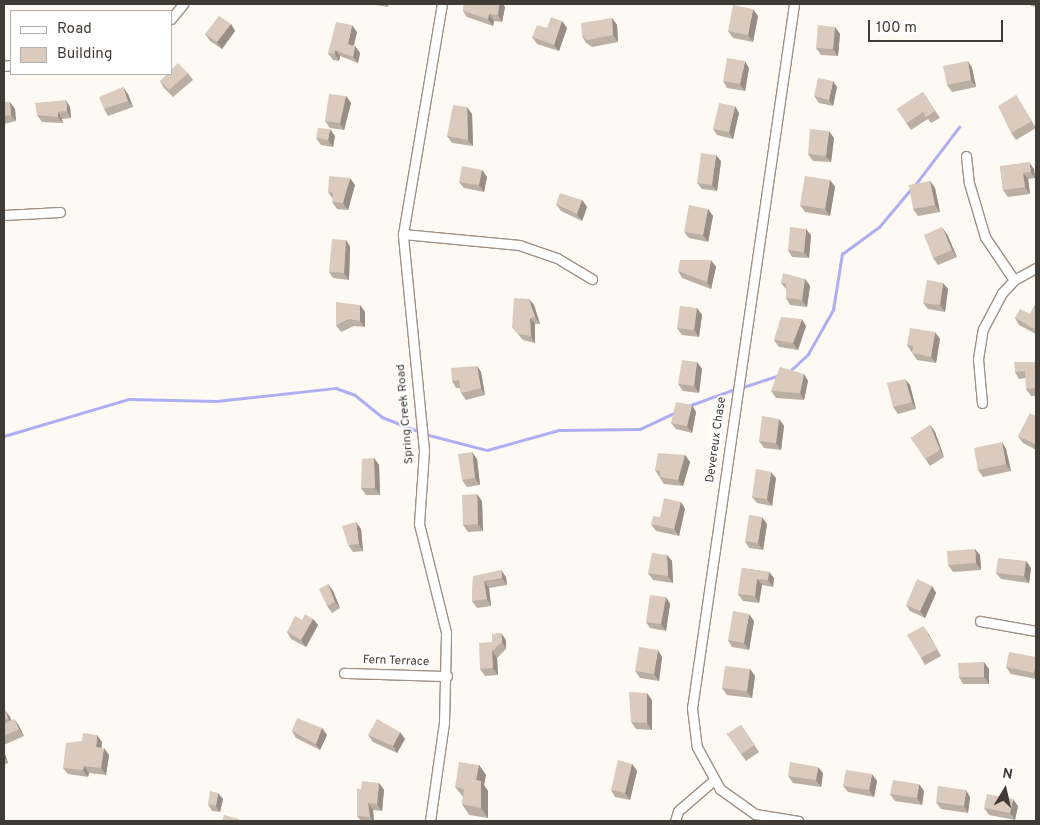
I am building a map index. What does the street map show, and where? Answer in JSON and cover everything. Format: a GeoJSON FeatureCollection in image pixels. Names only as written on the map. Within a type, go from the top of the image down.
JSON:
{"type":"FeatureCollection","features":[{"type":"Feature","properties":{"kind":"street"},"geometry":{"type":"LineString","coordinates":[[172,17],[183,4]]}},
{"type":"Feature","properties":{"kind":"street","name":"Spring Creek Road"},"geometry":{"type":"LineString","coordinates":[[430,821],[447,676],[443,609],[419,524],[424,450],[403,234],[442,4]]}},
{"type":"Feature","properties":{"kind":"street","name":"Devereux Chase"},"geometry":{"type":"LineString","coordinates":[[794,4],[692,708],[697,747],[714,780],[732,800],[755,814],[798,821]]}},
{"type":"Feature","properties":{"kind":"street"},"geometry":{"type":"LineString","coordinates":[[966,156],[982,230],[1014,280]]}},
{"type":"Feature","properties":{"kind":"street"},"geometry":{"type":"LineString","coordinates":[[4,215],[60,212]]}},
{"type":"Feature","properties":{"kind":"street"},"geometry":{"type":"LineString","coordinates":[[403,234],[519,245],[557,258],[592,279]]}},
{"type":"Feature","properties":{"kind":"street"},"geometry":{"type":"LineString","coordinates":[[982,403],[978,359],[983,329],[992,307],[1014,280],[1036,268]]}},
{"type":"Feature","properties":{"kind":"street"},"geometry":{"type":"LineString","coordinates":[[980,622],[1036,631]]}},
{"type":"Feature","properties":{"kind":"street","name":"Fern Terrace"},"geometry":{"type":"LineString","coordinates":[[344,673],[447,676]]}},
{"type":"Feature","properties":{"kind":"street"},"geometry":{"type":"LineString","coordinates":[[675,821],[678,811],[714,780]]}},
{"type":"Feature","properties":{"kind":"building"},"geometry":{"type":"Polygon","coordinates":[[[464,4],[499,4],[498,15],[489,14],[488,19],[463,11],[464,4]]]}},
{"type":"Feature","properties":{"kind":"building"},"geometry":{"type":"Polygon","coordinates":[[[733,5],[753,9],[748,35],[728,31],[733,5]]]}},
{"type":"Feature","properties":{"kind":"building"},"geometry":{"type":"Polygon","coordinates":[[[219,16],[231,24],[217,42],[205,34],[219,16]]]}},
{"type":"Feature","properties":{"kind":"building"},"geometry":{"type":"Polygon","coordinates":[[[551,17],[562,21],[554,45],[532,37],[537,25],[547,28],[551,17]]]}},
{"type":"Feature","properties":{"kind":"building"},"geometry":{"type":"Polygon","coordinates":[[[612,18],[613,35],[587,40],[582,36],[581,23],[612,18]]]}},
{"type":"Feature","properties":{"kind":"building"},"geometry":{"type":"Polygon","coordinates":[[[336,22],[352,25],[348,44],[355,46],[353,57],[335,50],[335,54],[328,53],[336,22]]]}},
{"type":"Feature","properties":{"kind":"building"},"geometry":{"type":"Polygon","coordinates":[[[818,25],[835,27],[833,49],[816,48],[818,25]]]}},
{"type":"Feature","properties":{"kind":"building"},"geometry":{"type":"Polygon","coordinates":[[[727,58],[745,61],[740,84],[723,81],[727,58]]]}},
{"type":"Feature","properties":{"kind":"building"},"geometry":{"type":"Polygon","coordinates":[[[968,61],[971,80],[947,85],[943,66],[968,61]]]}},
{"type":"Feature","properties":{"kind":"building"},"geometry":{"type":"Polygon","coordinates":[[[178,63],[188,73],[169,90],[160,81],[166,75],[172,75],[172,69],[178,63]]]}},
{"type":"Feature","properties":{"kind":"building"},"geometry":{"type":"Polygon","coordinates":[[[818,78],[833,81],[829,100],[814,96],[818,78]]]}},
{"type":"Feature","properties":{"kind":"building"},"geometry":{"type":"Polygon","coordinates":[[[123,87],[128,101],[104,109],[99,97],[123,87]]]}},
{"type":"Feature","properties":{"kind":"building"},"geometry":{"type":"Polygon","coordinates":[[[923,92],[935,111],[926,117],[923,112],[907,123],[897,109],[923,92]]]}},
{"type":"Feature","properties":{"kind":"building"},"geometry":{"type":"Polygon","coordinates":[[[329,94],[346,96],[340,123],[325,121],[329,94]]]}},
{"type":"Feature","properties":{"kind":"building"},"geometry":{"type":"Polygon","coordinates":[[[1016,95],[1032,121],[1011,133],[998,106],[1016,95]]]}},
{"type":"Feature","properties":{"kind":"building"},"geometry":{"type":"Polygon","coordinates":[[[66,100],[67,111],[58,112],[58,117],[37,115],[35,103],[66,100]]]}},
{"type":"Feature","properties":{"kind":"building"},"geometry":{"type":"Polygon","coordinates":[[[4,102],[10,102],[11,115],[4,116],[4,102]]]}},
{"type":"Feature","properties":{"kind":"building"},"geometry":{"type":"Polygon","coordinates":[[[719,103],[735,106],[729,132],[713,129],[719,103]]]}},
{"type":"Feature","properties":{"kind":"building"},"geometry":{"type":"Polygon","coordinates":[[[453,105],[467,107],[468,140],[447,136],[453,105]]]}},
{"type":"Feature","properties":{"kind":"building"},"geometry":{"type":"Polygon","coordinates":[[[318,128],[330,129],[328,140],[316,138],[318,128]]]}},
{"type":"Feature","properties":{"kind":"building"},"geometry":{"type":"Polygon","coordinates":[[[810,129],[829,131],[826,156],[808,154],[810,129]]]}},
{"type":"Feature","properties":{"kind":"building"},"geometry":{"type":"Polygon","coordinates":[[[701,153],[716,155],[712,185],[697,183],[701,153]]]}},
{"type":"Feature","properties":{"kind":"building"},"geometry":{"type":"Polygon","coordinates":[[[1029,162],[1031,172],[1023,173],[1025,187],[1003,190],[1000,166],[1029,162]]]}},
{"type":"Feature","properties":{"kind":"building"},"geometry":{"type":"Polygon","coordinates":[[[462,166],[482,170],[479,185],[459,182],[462,166]]]}},
{"type":"Feature","properties":{"kind":"building"},"geometry":{"type":"Polygon","coordinates":[[[329,176],[350,178],[343,203],[332,202],[333,193],[328,192],[329,176]]]}},
{"type":"Feature","properties":{"kind":"building"},"geometry":{"type":"Polygon","coordinates":[[[805,176],[830,180],[825,209],[800,205],[805,176]]]}},
{"type":"Feature","properties":{"kind":"building"},"geometry":{"type":"Polygon","coordinates":[[[930,181],[935,205],[913,209],[909,185],[930,181]]]}},
{"type":"Feature","properties":{"kind":"building"},"geometry":{"type":"Polygon","coordinates":[[[560,193],[582,200],[577,214],[556,204],[560,193]]]}},
{"type":"Feature","properties":{"kind":"building"},"geometry":{"type":"Polygon","coordinates":[[[689,205],[708,209],[703,235],[684,232],[689,205]]]}},
{"type":"Feature","properties":{"kind":"building"},"geometry":{"type":"Polygon","coordinates":[[[790,227],[806,229],[804,252],[788,250],[790,227]]]}},
{"type":"Feature","properties":{"kind":"building"},"geometry":{"type":"Polygon","coordinates":[[[942,227],[952,250],[933,258],[924,235],[942,227]]]}},
{"type":"Feature","properties":{"kind":"building"},"geometry":{"type":"Polygon","coordinates":[[[332,239],[346,240],[344,273],[329,272],[332,239]]]}},
{"type":"Feature","properties":{"kind":"building"},"geometry":{"type":"Polygon","coordinates":[[[680,260],[711,260],[707,282],[678,271],[680,260]]]}},
{"type":"Feature","properties":{"kind":"building"},"geometry":{"type":"Polygon","coordinates":[[[783,273],[805,279],[802,300],[786,298],[786,284],[781,283],[783,273]]]}},
{"type":"Feature","properties":{"kind":"building"},"geometry":{"type":"Polygon","coordinates":[[[927,280],[943,283],[940,305],[923,303],[927,280]]]}},
{"type":"Feature","properties":{"kind":"building"},"geometry":{"type":"Polygon","coordinates":[[[514,298],[529,299],[535,317],[530,318],[531,336],[518,334],[512,327],[514,298]]]}},
{"type":"Feature","properties":{"kind":"building"},"geometry":{"type":"Polygon","coordinates":[[[336,302],[360,305],[360,321],[349,319],[336,325],[336,302]]]}},
{"type":"Feature","properties":{"kind":"building"},"geometry":{"type":"Polygon","coordinates":[[[1036,303],[1036,330],[1015,318],[1020,309],[1030,314],[1036,303]]]}},
{"type":"Feature","properties":{"kind":"building"},"geometry":{"type":"Polygon","coordinates":[[[680,306],[697,308],[694,330],[677,328],[680,306]]]}},
{"type":"Feature","properties":{"kind":"building"},"geometry":{"type":"Polygon","coordinates":[[[781,317],[802,319],[793,343],[774,340],[781,317]]]}},
{"type":"Feature","properties":{"kind":"building"},"geometry":{"type":"Polygon","coordinates":[[[910,328],[935,332],[931,357],[912,353],[913,346],[907,345],[910,328]]]}},
{"type":"Feature","properties":{"kind":"building"},"geometry":{"type":"Polygon","coordinates":[[[682,360],[697,362],[694,386],[678,384],[682,360]]]}},
{"type":"Feature","properties":{"kind":"building"},"geometry":{"type":"Polygon","coordinates":[[[1014,362],[1036,362],[1036,388],[1026,389],[1025,371],[1015,372],[1014,362]]]}},
{"type":"Feature","properties":{"kind":"building"},"geometry":{"type":"Polygon","coordinates":[[[477,366],[481,388],[461,393],[459,380],[452,381],[451,368],[477,366]]]}},
{"type":"Feature","properties":{"kind":"building"},"geometry":{"type":"Polygon","coordinates":[[[780,367],[804,374],[800,393],[771,391],[780,367]]]}},
{"type":"Feature","properties":{"kind":"building"},"geometry":{"type":"Polygon","coordinates":[[[905,379],[912,402],[893,407],[887,383],[905,379]]]}},
{"type":"Feature","properties":{"kind":"building"},"geometry":{"type":"Polygon","coordinates":[[[676,402],[692,405],[687,426],[671,423],[676,402]]]}},
{"type":"Feature","properties":{"kind":"building"},"geometry":{"type":"Polygon","coordinates":[[[1030,413],[1036,416],[1035,444],[1018,436],[1030,413]]]}},
{"type":"Feature","properties":{"kind":"building"},"geometry":{"type":"Polygon","coordinates":[[[762,416],[779,419],[776,443],[759,441],[762,416]]]}},
{"type":"Feature","properties":{"kind":"building"},"geometry":{"type":"Polygon","coordinates":[[[930,425],[940,450],[925,459],[911,438],[930,425]]]}},
{"type":"Feature","properties":{"kind":"building"},"geometry":{"type":"Polygon","coordinates":[[[1002,442],[1006,464],[978,470],[974,448],[1002,442]]]}},
{"type":"Feature","properties":{"kind":"building"},"geometry":{"type":"Polygon","coordinates":[[[472,452],[475,478],[462,480],[458,454],[472,452]]]}},
{"type":"Feature","properties":{"kind":"building"},"geometry":{"type":"Polygon","coordinates":[[[658,453],[685,455],[678,480],[660,477],[660,471],[655,470],[658,453]]]}},
{"type":"Feature","properties":{"kind":"building"},"geometry":{"type":"Polygon","coordinates":[[[374,458],[375,488],[361,488],[362,459],[374,458]]]}},
{"type":"Feature","properties":{"kind":"building"},"geometry":{"type":"Polygon","coordinates":[[[756,469],[771,472],[767,499],[752,497],[756,469]]]}},
{"type":"Feature","properties":{"kind":"building"},"geometry":{"type":"Polygon","coordinates":[[[477,494],[478,524],[463,525],[462,495],[477,494]]]}},
{"type":"Feature","properties":{"kind":"building"},"geometry":{"type":"Polygon","coordinates":[[[664,498],[681,502],[674,529],[651,524],[653,516],[660,517],[664,498]]]}},
{"type":"Feature","properties":{"kind":"building"},"geometry":{"type":"Polygon","coordinates":[[[749,515],[762,517],[758,543],[745,541],[749,515]]]}},
{"type":"Feature","properties":{"kind":"building"},"geometry":{"type":"Polygon","coordinates":[[[356,522],[359,544],[348,545],[342,526],[356,522]]]}},
{"type":"Feature","properties":{"kind":"building"},"geometry":{"type":"Polygon","coordinates":[[[975,549],[976,563],[948,565],[947,551],[975,549]]]}},
{"type":"Feature","properties":{"kind":"building"},"geometry":{"type":"Polygon","coordinates":[[[652,553],[667,555],[668,576],[648,573],[652,553]]]}},
{"type":"Feature","properties":{"kind":"building"},"geometry":{"type":"Polygon","coordinates":[[[998,558],[1026,561],[1024,576],[996,573],[998,558]]]}},
{"type":"Feature","properties":{"kind":"building"},"geometry":{"type":"Polygon","coordinates":[[[742,568],[769,572],[768,580],[757,579],[755,596],[738,594],[742,568]]]}},
{"type":"Feature","properties":{"kind":"building"},"geometry":{"type":"Polygon","coordinates":[[[501,570],[502,578],[484,581],[487,599],[472,601],[473,576],[501,570]]]}},
{"type":"Feature","properties":{"kind":"building"},"geometry":{"type":"Polygon","coordinates":[[[917,579],[932,586],[920,611],[906,605],[917,579]]]}},
{"type":"Feature","properties":{"kind":"building"},"geometry":{"type":"Polygon","coordinates":[[[328,584],[335,602],[327,606],[319,589],[328,584]]]}},
{"type":"Feature","properties":{"kind":"building"},"geometry":{"type":"Polygon","coordinates":[[[650,595],[666,597],[661,624],[646,622],[650,595]]]}},
{"type":"Feature","properties":{"kind":"building"},"geometry":{"type":"Polygon","coordinates":[[[733,611],[749,614],[744,643],[728,640],[733,611]]]}},
{"type":"Feature","properties":{"kind":"building"},"geometry":{"type":"Polygon","coordinates":[[[305,614],[313,619],[301,640],[287,632],[295,616],[302,620],[305,614]]]}},
{"type":"Feature","properties":{"kind":"building"},"geometry":{"type":"Polygon","coordinates":[[[923,626],[937,649],[921,658],[907,635],[923,626]]]}},
{"type":"Feature","properties":{"kind":"building"},"geometry":{"type":"Polygon","coordinates":[[[501,633],[502,642],[492,651],[493,668],[480,669],[479,643],[492,642],[492,634],[501,633]]]}},
{"type":"Feature","properties":{"kind":"building"},"geometry":{"type":"Polygon","coordinates":[[[639,647],[658,650],[654,674],[635,671],[639,647]]]}},
{"type":"Feature","properties":{"kind":"building"},"geometry":{"type":"Polygon","coordinates":[[[1009,652],[1036,657],[1034,673],[1006,667],[1009,652]]]}},
{"type":"Feature","properties":{"kind":"building"},"geometry":{"type":"Polygon","coordinates":[[[984,662],[984,677],[959,677],[958,663],[984,662]]]}},
{"type":"Feature","properties":{"kind":"building"},"geometry":{"type":"Polygon","coordinates":[[[725,666],[750,669],[747,691],[722,688],[725,666]]]}},
{"type":"Feature","properties":{"kind":"building"},"geometry":{"type":"Polygon","coordinates":[[[629,692],[647,693],[647,723],[631,722],[629,692]]]}},
{"type":"Feature","properties":{"kind":"building"},"geometry":{"type":"Polygon","coordinates":[[[4,710],[8,718],[4,720],[4,710]]]}},
{"type":"Feature","properties":{"kind":"building"},"geometry":{"type":"Polygon","coordinates":[[[297,718],[322,728],[316,744],[292,731],[297,718]]]}},
{"type":"Feature","properties":{"kind":"building"},"geometry":{"type":"Polygon","coordinates":[[[14,719],[19,729],[4,736],[4,724],[14,719]]]}},
{"type":"Feature","properties":{"kind":"building"},"geometry":{"type":"Polygon","coordinates":[[[377,719],[400,732],[393,746],[368,735],[377,719]]]}},
{"type":"Feature","properties":{"kind":"building"},"geometry":{"type":"Polygon","coordinates":[[[741,725],[755,745],[741,754],[727,734],[741,725]]]}},
{"type":"Feature","properties":{"kind":"building"},"geometry":{"type":"Polygon","coordinates":[[[83,733],[97,735],[96,747],[104,748],[101,768],[84,766],[83,770],[63,768],[66,743],[82,741],[83,733]]]}},
{"type":"Feature","properties":{"kind":"building"},"geometry":{"type":"Polygon","coordinates":[[[618,760],[632,764],[625,793],[611,790],[618,760]]]}},
{"type":"Feature","properties":{"kind":"building"},"geometry":{"type":"Polygon","coordinates":[[[459,762],[479,765],[476,780],[481,781],[481,808],[462,804],[464,789],[455,787],[459,762]]]}},
{"type":"Feature","properties":{"kind":"building"},"geometry":{"type":"Polygon","coordinates":[[[790,762],[818,767],[816,780],[788,776],[790,762]]]}},
{"type":"Feature","properties":{"kind":"building"},"geometry":{"type":"Polygon","coordinates":[[[846,770],[872,774],[869,790],[843,786],[846,770]]]}},
{"type":"Feature","properties":{"kind":"building"},"geometry":{"type":"Polygon","coordinates":[[[893,780],[919,784],[917,798],[890,794],[893,780]]]}},
{"type":"Feature","properties":{"kind":"building"},"geometry":{"type":"Polygon","coordinates":[[[362,781],[379,783],[377,804],[368,803],[370,817],[357,816],[357,789],[361,789],[362,781]]]}},
{"type":"Feature","properties":{"kind":"building"},"geometry":{"type":"Polygon","coordinates":[[[938,786],[966,790],[964,806],[936,802],[938,786]]]}},
{"type":"Feature","properties":{"kind":"building"},"geometry":{"type":"Polygon","coordinates":[[[210,791],[218,793],[216,806],[208,804],[210,791]]]}},
{"type":"Feature","properties":{"kind":"building"},"geometry":{"type":"Polygon","coordinates":[[[987,794],[1013,799],[1010,813],[984,808],[987,794]]]}},
{"type":"Feature","properties":{"kind":"building"},"geometry":{"type":"Polygon","coordinates":[[[224,815],[239,819],[239,821],[222,821],[224,815]]]}},
{"type":"Feature","properties":{"kind":"waterway"},"geometry":{"type":"LineString","coordinates":[[915,185],[959,127]]}},
{"type":"Feature","properties":{"kind":"waterway"},"geometry":{"type":"LineString","coordinates":[[790,371],[808,354],[833,310],[842,254],[879,227],[911,189]]}},
{"type":"Feature","properties":{"kind":"waterway"},"geometry":{"type":"LineString","coordinates":[[740,388],[780,375]]}},
{"type":"Feature","properties":{"kind":"waterway"},"geometry":{"type":"LineString","coordinates":[[4,436],[129,399],[216,401],[336,388],[355,395],[382,417],[420,432]]}},
{"type":"Feature","properties":{"kind":"waterway"},"geometry":{"type":"LineString","coordinates":[[688,406],[735,389]]}},
{"type":"Feature","properties":{"kind":"waterway"},"geometry":{"type":"LineString","coordinates":[[425,434],[487,450],[559,430],[640,429],[675,413]]}}]}
